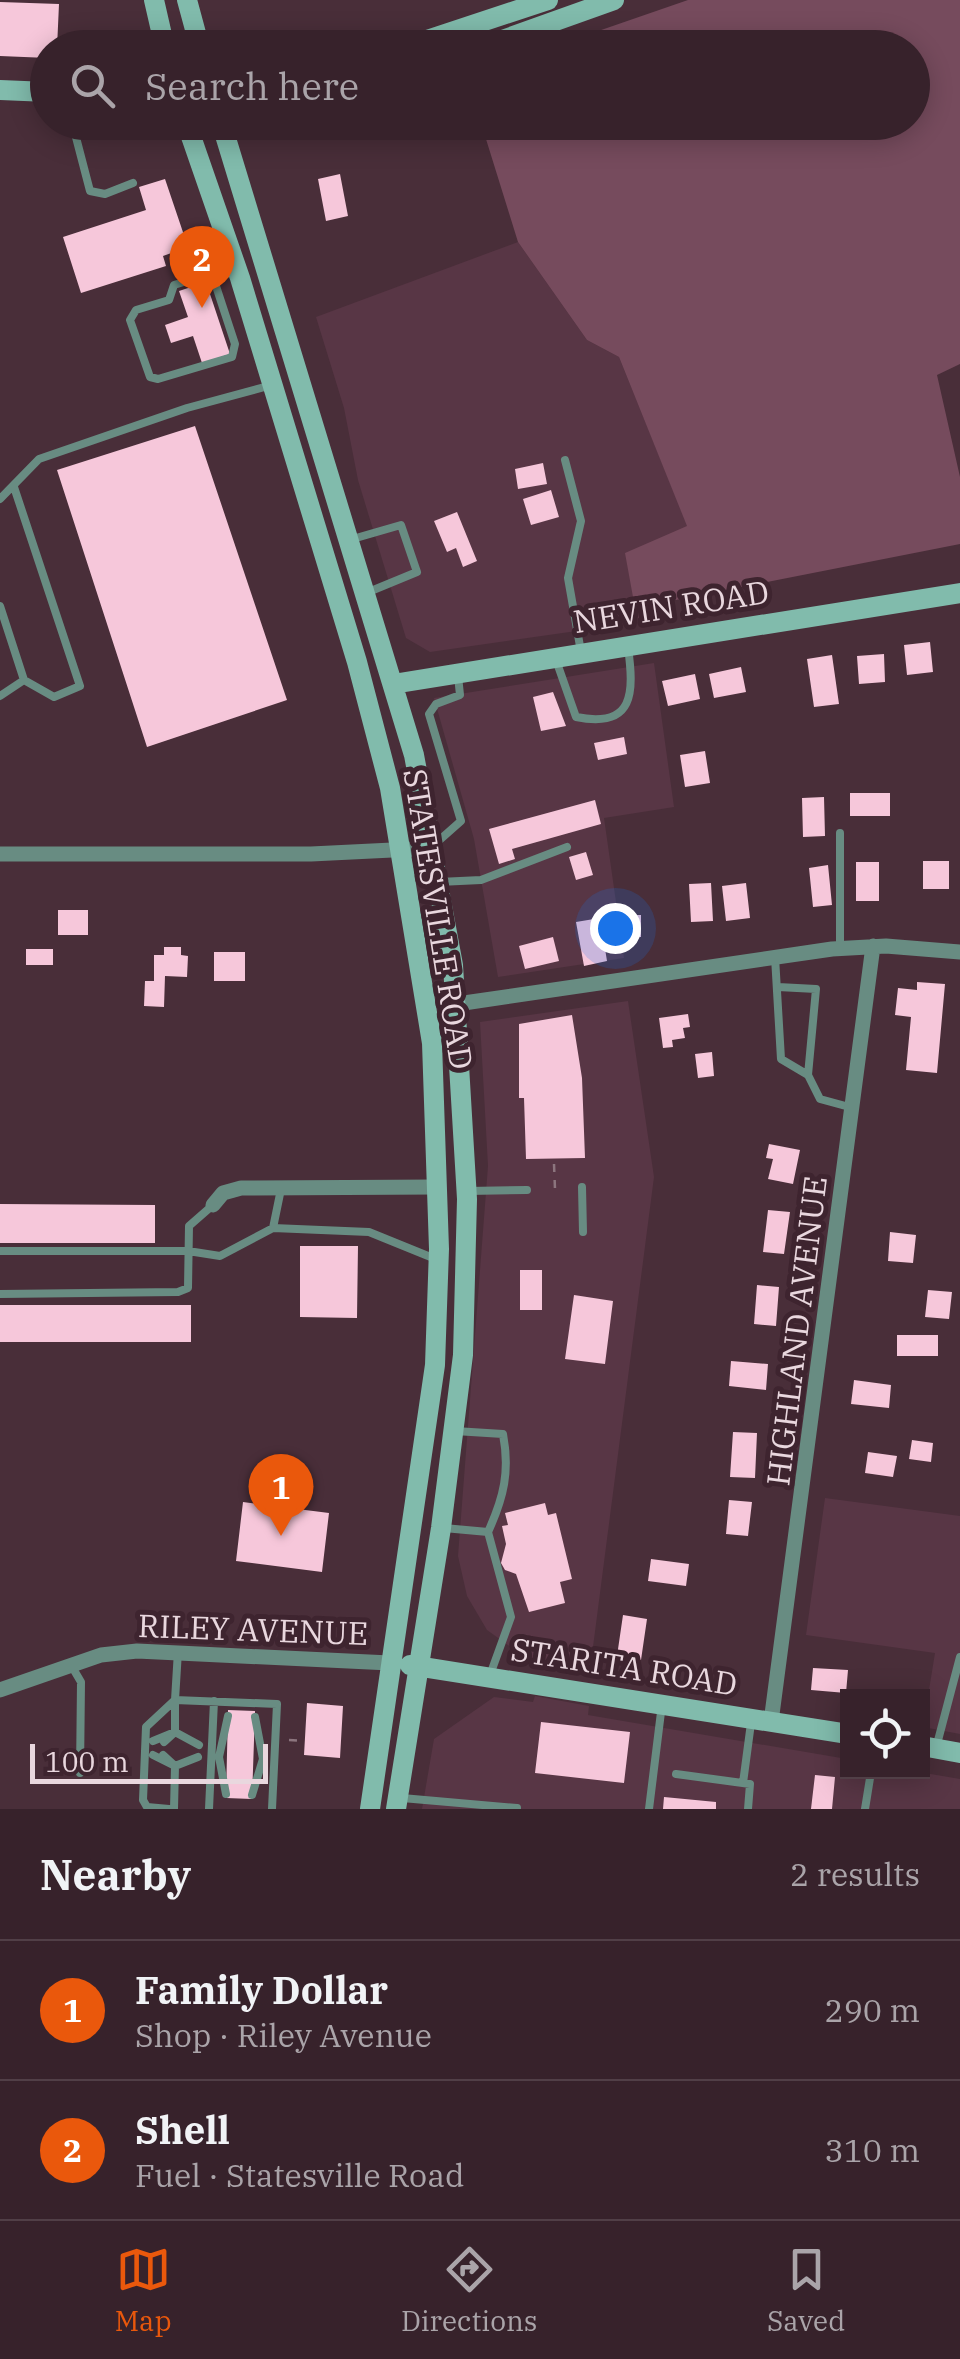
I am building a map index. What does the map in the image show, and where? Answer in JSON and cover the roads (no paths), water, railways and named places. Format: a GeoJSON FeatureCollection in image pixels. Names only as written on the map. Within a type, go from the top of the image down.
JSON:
{"type":"FeatureCollection","features":[{"type":"Feature","properties":{"kind":"main road"},"geometry":{"type":"LineString","coordinates":[[154,0],[161,30]]}},
{"type":"Feature","properties":{"kind":"main road"},"geometry":{"type":"LineString","coordinates":[[187,0],[195,30]]}},
{"type":"Feature","properties":{"kind":"main road"},"geometry":{"type":"LineString","coordinates":[[457,30],[548,0]]}},
{"type":"Feature","properties":{"kind":"main road"},"geometry":{"type":"LineString","coordinates":[[530,30],[614,0]]}},
{"type":"Feature","properties":{"kind":"main road"},"geometry":{"type":"LineString","coordinates":[[0,90],[30,91]]}},
{"type":"Feature","properties":{"kind":"main road","name":"STATESVILLE ROAD"},"geometry":{"type":"LineString","coordinates":[[192,140],[237,269],[358,662],[401,851],[432,1042],[438,1261],[435,1365],[370,1809]]}},
{"type":"Feature","properties":{"kind":"main road","name":"STATESVILLE ROAD"},"geometry":{"type":"LineString","coordinates":[[227,140],[410,745],[433,848],[456,1004],[466,1191],[463,1355],[441,1528],[397,1803]]}},
{"type":"Feature","properties":{"kind":"main road","name":"NEVIN ROAD"},"geometry":{"type":"LineString","coordinates":[[393,684],[960,593]]}},
{"type":"Feature","properties":{"kind":"main road","name":"STARITA ROAD"},"geometry":{"type":"LineString","coordinates":[[390,1663],[840,1733]]}},
{"type":"Feature","properties":{"kind":"main road"},"geometry":{"type":"LineString","coordinates":[[930,1747],[960,1753]]}},
{"type":"Feature","properties":{"kind":"street"},"geometry":{"type":"LineString","coordinates":[[0,854],[433,848]]}},
{"type":"Feature","properties":{"kind":"street"},"geometry":{"type":"LineString","coordinates":[[456,1004],[840,948],[873,946],[960,952]]}},
{"type":"Feature","properties":{"kind":"street","name":"HIGHLAND AVENUE"},"geometry":{"type":"LineString","coordinates":[[762,1720],[853,1108],[873,946]]}},
{"type":"Feature","properties":{"kind":"street"},"geometry":{"type":"LineString","coordinates":[[213,1205],[223,1193],[241,1188],[437,1187]]}},
{"type":"Feature","properties":{"kind":"street","name":"RILEY AVENUE"},"geometry":{"type":"LineString","coordinates":[[0,1690],[100,1655],[178,1651],[390,1663]]}},
{"type":"Feature","properties":{"kind":"lane"},"geometry":{"type":"LineString","coordinates":[[77,140],[90,191],[105,194],[133,183]]}},
{"type":"Feature","properties":{"kind":"lane"},"geometry":{"type":"LineString","coordinates":[[214,280],[236,344],[232,357],[158,379],[150,377],[130,320],[136,310],[169,300],[174,285],[203,276],[214,280],[237,269]]}},
{"type":"Feature","properties":{"kind":"lane"},"geometry":{"type":"LineString","coordinates":[[236,344],[258,336]]}},
{"type":"Feature","properties":{"kind":"lane"},"geometry":{"type":"LineString","coordinates":[[0,499],[39,459],[187,408],[272,384]]}},
{"type":"Feature","properties":{"kind":"lane"},"geometry":{"type":"LineString","coordinates":[[565,460],[582,521],[568,578],[581,652]]}},
{"type":"Feature","properties":{"kind":"lane"},"geometry":{"type":"LineString","coordinates":[[0,606],[24,680],[54,697],[80,686],[14,486]]}},
{"type":"Feature","properties":{"kind":"lane"},"geometry":{"type":"LineString","coordinates":[[349,540],[401,525],[417,572],[366,593]]}},
{"type":"Feature","properties":{"kind":"lane"},"geometry":{"type":"LineString","coordinates":[[555,656],[576,717],[596,721],[626,708],[632,682],[628,644]]}},
{"type":"Feature","properties":{"kind":"lane"},"geometry":{"type":"LineString","coordinates":[[433,848],[441,835],[461,821],[436,738],[431,707],[460,695],[457,672]]}},
{"type":"Feature","properties":{"kind":"lane"},"geometry":{"type":"LineString","coordinates":[[0,696],[24,680]]}},
{"type":"Feature","properties":{"kind":"lane"},"geometry":{"type":"LineString","coordinates":[[410,745],[436,738]]}},
{"type":"Feature","properties":{"kind":"lane"},"geometry":{"type":"LineString","coordinates":[[840,833],[840,948]]}},
{"type":"Feature","properties":{"kind":"lane"},"geometry":{"type":"LineString","coordinates":[[438,882],[481,880],[567,847]]}},
{"type":"Feature","properties":{"kind":"lane"},"geometry":{"type":"LineString","coordinates":[[775,957],[780,1059],[808,1075]]}},
{"type":"Feature","properties":{"kind":"lane"},"geometry":{"type":"LineString","coordinates":[[778,987],[816,989],[808,1075],[820,1099],[853,1108]]}},
{"type":"Feature","properties":{"kind":"lane"},"geometry":{"type":"LineString","coordinates":[[582,1186],[583,1232]]}},
{"type":"Feature","properties":{"kind":"lane"},"geometry":{"type":"LineString","coordinates":[[273,1228],[281,1188]]}},
{"type":"Feature","properties":{"kind":"lane"},"geometry":{"type":"LineString","coordinates":[[466,1191],[528,1190]]}},
{"type":"Feature","properties":{"kind":"lane"},"geometry":{"type":"LineString","coordinates":[[0,1294],[178,1292],[188,1288],[189,1226],[213,1205]]}},
{"type":"Feature","properties":{"kind":"lane"},"geometry":{"type":"LineString","coordinates":[[0,1252],[188,1252],[220,1256],[273,1228],[369,1232],[438,1261]]}},
{"type":"Feature","properties":{"kind":"lane"},"geometry":{"type":"LineString","coordinates":[[454,1431],[503,1434],[509,1465],[503,1498],[488,1532],[511,1617],[490,1676]]}},
{"type":"Feature","properties":{"kind":"lane"},"geometry":{"type":"LineString","coordinates":[[441,1528],[488,1532]]}},
{"type":"Feature","properties":{"kind":"lane"},"geometry":{"type":"LineString","coordinates":[[177,1744],[178,1651]]}},
{"type":"Feature","properties":{"kind":"lane"},"geometry":{"type":"LineString","coordinates":[[930,1744],[960,1657]]}},
{"type":"Feature","properties":{"kind":"lane"},"geometry":{"type":"LineString","coordinates":[[71,1665],[81,1682],[84,1712],[80,1774]]}},
{"type":"Feature","properties":{"kind":"lane"},"geometry":{"type":"LineString","coordinates":[[176,1761],[171,1809],[147,1807],[143,1800],[146,1727],[175,1700],[277,1704],[272,1809]]}},
{"type":"Feature","properties":{"kind":"lane"},"geometry":{"type":"LineString","coordinates":[[214,1701],[226,1794]]}},
{"type":"Feature","properties":{"kind":"lane"},"geometry":{"type":"LineString","coordinates":[[649,1809],[662,1704]]}},
{"type":"Feature","properties":{"kind":"lane"},"geometry":{"type":"LineString","coordinates":[[209,1809],[228,1716]]}},
{"type":"Feature","properties":{"kind":"lane"},"geometry":{"type":"LineString","coordinates":[[252,1796],[259,1759],[254,1717]]}},
{"type":"Feature","properties":{"kind":"lane"},"geometry":{"type":"LineString","coordinates":[[743,1783],[762,1720]]}},
{"type":"Feature","properties":{"kind":"lane"},"geometry":{"type":"LineString","coordinates":[[153,1742],[175,1732]]}},
{"type":"Feature","properties":{"kind":"lane"},"geometry":{"type":"LineString","coordinates":[[164,1742],[175,1732]]}},
{"type":"Feature","properties":{"kind":"lane"},"geometry":{"type":"LineString","coordinates":[[175,1732],[195,1744]]}},
{"type":"Feature","properties":{"kind":"lane"},"geometry":{"type":"LineString","coordinates":[[226,1780],[219,1757],[228,1735]]}},
{"type":"Feature","properties":{"kind":"lane"},"geometry":{"type":"LineString","coordinates":[[253,1782],[259,1759],[254,1736]]}},
{"type":"Feature","properties":{"kind":"lane"},"geometry":{"type":"LineString","coordinates":[[158,1755],[176,1761],[194,1757]]}},
{"type":"Feature","properties":{"kind":"lane"},"geometry":{"type":"LineString","coordinates":[[259,1759],[274,1759]]}},
{"type":"Feature","properties":{"kind":"lane"},"geometry":{"type":"LineString","coordinates":[[676,1774],[750,1784],[748,1809]]}},
{"type":"Feature","properties":{"kind":"lane"},"geometry":{"type":"LineString","coordinates":[[864,1809],[870,1779]]}},
{"type":"Feature","properties":{"kind":"lane"},"geometry":{"type":"LineString","coordinates":[[397,1803],[519,1809]]}},
{"type":"Feature","properties":{"kind":"place","name":"Shell"},"geometry":{"type":"Point","coordinates":[202,308]}},
{"type":"Feature","properties":{"kind":"place","name":"Family Dollar"},"geometry":{"type":"Point","coordinates":[281,1536]}}]}
